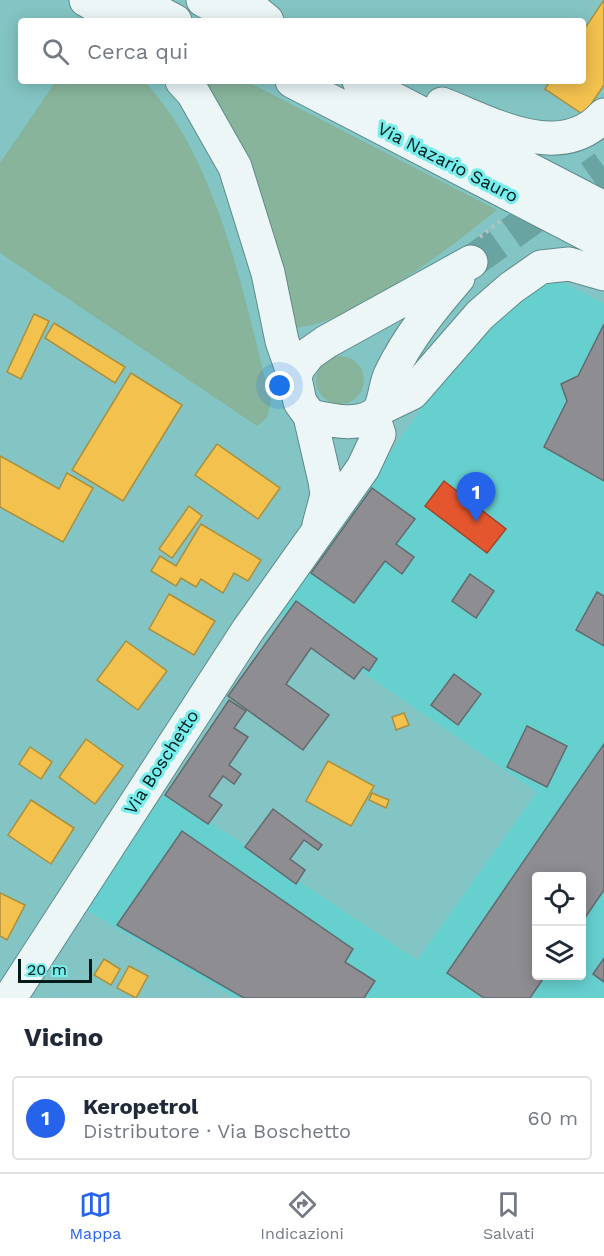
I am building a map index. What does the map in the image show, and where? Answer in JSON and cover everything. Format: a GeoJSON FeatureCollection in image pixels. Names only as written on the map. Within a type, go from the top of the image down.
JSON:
{"type":"FeatureCollection","features":[{"type":"Feature","properties":{"kind":"main road"},"geometry":{"type":"LineString","coordinates":[[86,0],[118,18]]}},
{"type":"Feature","properties":{"kind":"main road"},"geometry":{"type":"LineString","coordinates":[[135,0],[170,18]]}},
{"type":"Feature","properties":{"kind":"main road"},"geometry":{"type":"LineString","coordinates":[[203,0],[238,18]]}},
{"type":"Feature","properties":{"kind":"main road"},"geometry":{"type":"LineString","coordinates":[[242,0],[263,18]]}},
{"type":"Feature","properties":{"kind":"main road"},"geometry":{"type":"LineString","coordinates":[[185,84],[193,93],[235,167],[268,273],[282,341],[295,378],[300,402],[310,416],[327,495],[318,529]]}},
{"type":"Feature","properties":{"kind":"main road","name":"Via Nazario Sauro"},"geometry":{"type":"LineString","coordinates":[[298,84],[604,243]]}},
{"type":"Feature","properties":{"kind":"main road","name":"Via Nazario Sauro"},"geometry":{"type":"LineString","coordinates":[[365,84],[604,208]]}},
{"type":"Feature","properties":{"kind":"main road"},"geometry":{"type":"LineString","coordinates":[[389,84],[491,123],[547,139],[572,137],[604,115]]}},
{"type":"Feature","properties":{"kind":"main road","name":"Via Boschetto"},"geometry":{"type":"LineString","coordinates":[[10,998],[248,630],[363,468],[379,434],[377,412],[385,384],[406,345],[426,315],[471,262],[354,329],[326,342],[309,354],[298,368],[295,378]]}},
{"type":"Feature","properties":{"kind":"main road"},"geometry":{"type":"LineString","coordinates":[[310,416],[351,422],[377,412],[412,393],[480,315],[511,288],[542,267],[569,264],[604,274]]}},
{"type":"Feature","properties":{"kind":"shaded area"},"geometry":{"type":"Polygon","coordinates":[[[557,279],[604,304],[604,998],[236,998],[86,910],[165,792],[417,960],[537,792],[278,614],[441,380],[522,291],[557,279]]]}},
{"type":"Feature","properties":{"kind":"green space"},"geometry":{"type":"Polygon","coordinates":[[[54,84],[146,84],[170,113],[192,150],[226,232],[271,402],[267,418],[257,426],[0,253],[0,163],[54,84]]]}},
{"type":"Feature","properties":{"kind":"green space"},"geometry":{"type":"Polygon","coordinates":[[[199,84],[252,84],[497,210],[428,263],[372,299],[344,313],[317,323],[294,328],[199,84]]]}},
{"type":"Feature","properties":{"kind":"green space"},"geometry":{"type":"Polygon","coordinates":[[[335,356],[345,356],[357,363],[364,375],[364,385],[357,397],[345,404],[335,404],[320,393],[316,385],[316,375],[327,360],[335,356]]]}},
{"type":"Feature","properties":{"kind":"building: Abitazioni"},"geometry":{"type":"Polygon","coordinates":[[[604,0],[604,85],[584,115],[545,89],[548,84],[586,84],[586,27],[604,0]]]}},
{"type":"Feature","properties":{"kind":"building: Abitazioni"},"geometry":{"type":"Polygon","coordinates":[[[34,314],[49,321],[21,379],[7,372],[34,314]]]}},
{"type":"Feature","properties":{"kind":"building: Abitazioni"},"geometry":{"type":"Polygon","coordinates":[[[54,323],[125,367],[115,383],[45,338],[54,323]]]}},
{"type":"Feature","properties":{"kind":"building: Abitazioni"},"geometry":{"type":"Polygon","coordinates":[[[131,373],[182,405],[123,501],[72,470],[131,373]]]}},
{"type":"Feature","properties":{"kind":"building: Abitazioni"},"geometry":{"type":"Polygon","coordinates":[[[217,444],[280,488],[258,519],[195,475],[217,444]]]}},
{"type":"Feature","properties":{"kind":"building: Abitazioni"},"geometry":{"type":"Polygon","coordinates":[[[0,456],[59,489],[67,473],[93,488],[63,542],[0,507],[0,456]]]}},
{"type":"Feature","properties":{"kind":"building: Abitazioni"},"geometry":{"type":"Polygon","coordinates":[[[189,506],[202,516],[172,558],[159,549],[189,506]]]}},
{"type":"Feature","properties":{"kind":"building: Abitazioni"},"geometry":{"type":"Polygon","coordinates":[[[201,524],[261,560],[248,581],[234,573],[223,593],[201,579],[196,587],[181,578],[176,586],[151,571],[160,556],[176,566],[201,524]]]}},
{"type":"Feature","properties":{"kind":"building: Abitazioni"},"geometry":{"type":"Polygon","coordinates":[[[169,594],[215,621],[194,655],[149,629],[169,594]]]}},
{"type":"Feature","properties":{"kind":"building: Abitazioni"},"geometry":{"type":"Polygon","coordinates":[[[126,641],[167,671],[138,710],[97,680],[126,641]]]}},
{"type":"Feature","properties":{"kind":"building: Abitazioni"},"geometry":{"type":"Polygon","coordinates":[[[404,713],[409,725],[396,730],[392,717],[404,713]]]}},
{"type":"Feature","properties":{"kind":"building: Abitazioni"},"geometry":{"type":"Polygon","coordinates":[[[86,739],[123,766],[95,804],[59,777],[86,739]]]}},
{"type":"Feature","properties":{"kind":"building: Abitazioni"},"geometry":{"type":"Polygon","coordinates":[[[30,747],[52,762],[41,779],[19,764],[30,747]]]}},
{"type":"Feature","properties":{"kind":"building: Abitazioni"},"geometry":{"type":"Polygon","coordinates":[[[328,761],[374,786],[351,826],[306,801],[328,761]]]}},
{"type":"Feature","properties":{"kind":"building: Abitazioni"},"geometry":{"type":"Polygon","coordinates":[[[372,793],[389,800],[386,808],[369,800],[372,793]]]}},
{"type":"Feature","properties":{"kind":"building: Abitazioni"},"geometry":{"type":"Polygon","coordinates":[[[31,800],[74,828],[51,864],[8,835],[31,800]]]}},
{"type":"Feature","properties":{"kind":"building: Abitazioni"},"geometry":{"type":"Polygon","coordinates":[[[0,893],[25,905],[7,940],[0,936],[0,893]]]}},
{"type":"Feature","properties":{"kind":"building: Abitazioni"},"geometry":{"type":"Polygon","coordinates":[[[104,959],[120,969],[111,985],[94,975],[104,959]]]}},
{"type":"Feature","properties":{"kind":"building: Abitazioni"},"geometry":{"type":"Polygon","coordinates":[[[129,966],[148,976],[136,998],[117,988],[129,966]]]}},
{"type":"Feature","properties":{"kind":"building: Negozi"},"geometry":{"type":"Polygon","coordinates":[[[444,481],[506,529],[487,553],[425,506],[444,481]]]}},
{"type":"Feature","properties":{"kind":"building: Industria"},"geometry":{"type":"Polygon","coordinates":[[[604,324],[604,481],[544,447],[567,401],[561,384],[578,376],[604,324]]]}},
{"type":"Feature","properties":{"kind":"building: Industria"},"geometry":{"type":"Polygon","coordinates":[[[372,488],[415,519],[396,544],[414,557],[402,574],[385,561],[354,603],[311,573],[372,488]]]}},
{"type":"Feature","properties":{"kind":"building: Industria"},"geometry":{"type":"Polygon","coordinates":[[[470,574],[494,591],[476,618],[452,601],[470,574]]]}},
{"type":"Feature","properties":{"kind":"building: Industria"},"geometry":{"type":"Polygon","coordinates":[[[597,592],[604,596],[604,646],[576,630],[597,592]]]}},
{"type":"Feature","properties":{"kind":"building: Industria"},"geometry":{"type":"Polygon","coordinates":[[[296,601],[377,659],[369,671],[363,667],[354,679],[311,648],[286,684],[329,715],[303,750],[228,696],[296,601]]]}},
{"type":"Feature","properties":{"kind":"building: Industria"},"geometry":{"type":"Polygon","coordinates":[[[454,674],[481,694],[458,725],[431,705],[454,674]]]}},
{"type":"Feature","properties":{"kind":"building: Industria"},"geometry":{"type":"Polygon","coordinates":[[[229,700],[246,711],[234,728],[248,737],[229,765],[241,774],[234,784],[223,776],[209,796],[222,805],[208,824],[165,795],[229,700]]]}},
{"type":"Feature","properties":{"kind":"building: Industria"},"geometry":{"type":"Polygon","coordinates":[[[527,726],[567,746],[547,787],[507,767],[527,726]]]}},
{"type":"Feature","properties":{"kind":"building: Industria"},"geometry":{"type":"Polygon","coordinates":[[[604,744],[604,890],[586,916],[586,872],[532,872],[532,980],[542,980],[530,998],[484,998],[447,973],[604,744]]]}},
{"type":"Feature","properties":{"kind":"building: Industria"},"geometry":{"type":"Polygon","coordinates":[[[273,809],[322,845],[318,850],[304,840],[290,859],[305,870],[296,884],[245,847],[273,809]]]}},
{"type":"Feature","properties":{"kind":"building: Industria"},"geometry":{"type":"Polygon","coordinates":[[[182,831],[353,949],[345,962],[375,981],[364,998],[244,998],[117,925],[182,831]]]}},
{"type":"Feature","properties":{"kind":"building: Industria"},"geometry":{"type":"Polygon","coordinates":[[[604,958],[604,982],[593,974],[604,958]]]}},
{"type":"Feature","properties":{"kind":"tunnel"},"geometry":{"type":"LineString","coordinates":[[471,262],[604,167]]}},
{"type":"Feature","properties":{"kind":"place","name":"Keropetrol"},"geometry":{"type":"Point","coordinates":[476,522]}}]}
